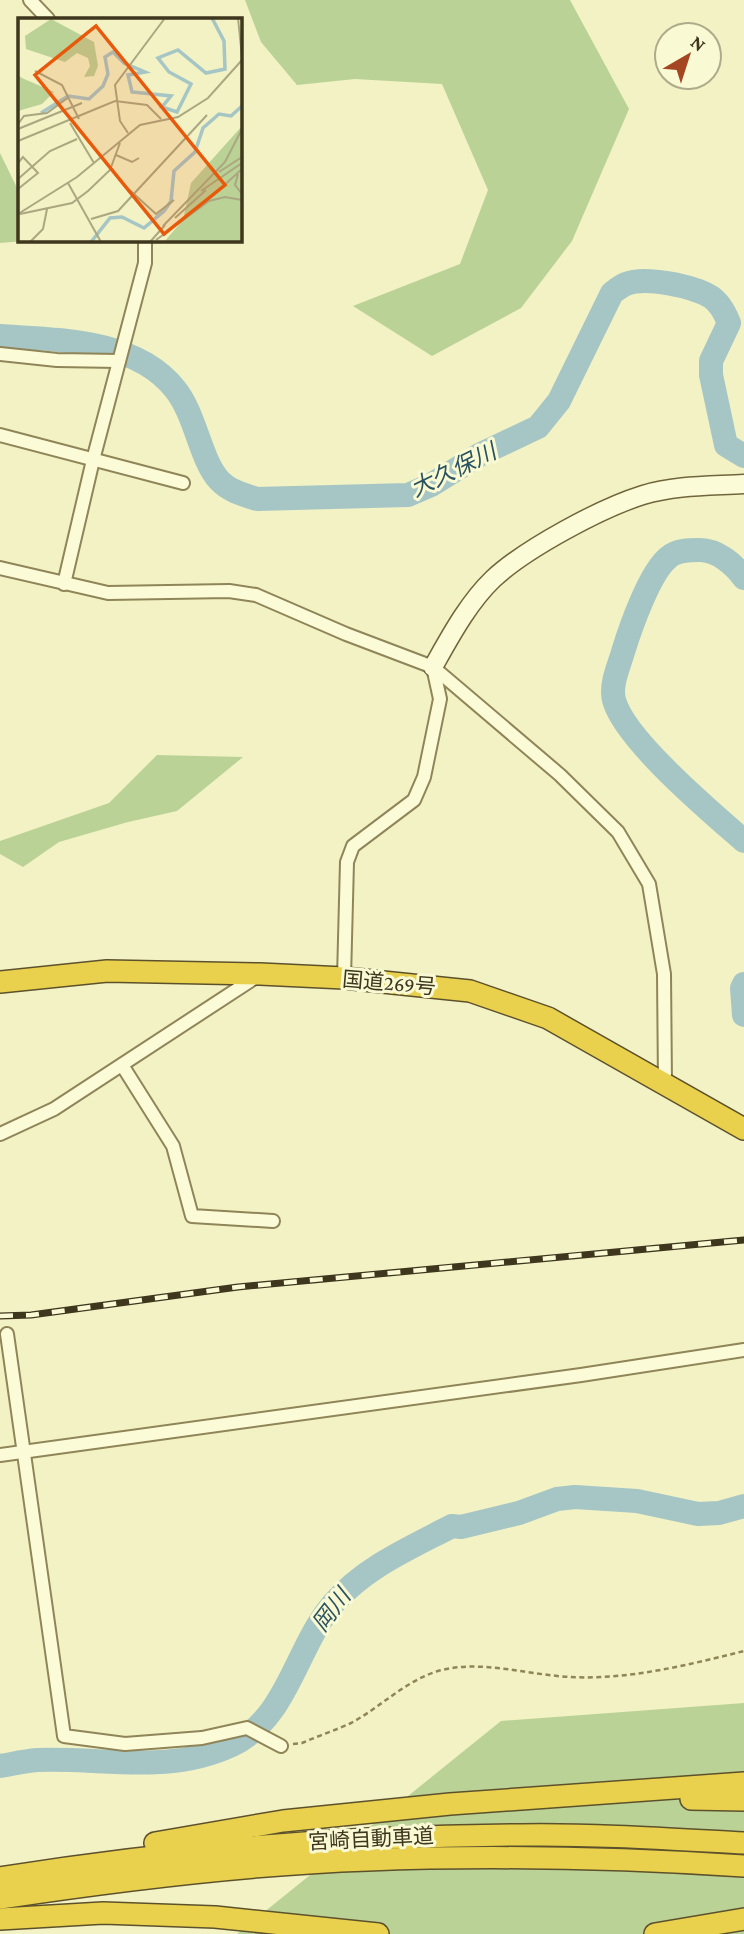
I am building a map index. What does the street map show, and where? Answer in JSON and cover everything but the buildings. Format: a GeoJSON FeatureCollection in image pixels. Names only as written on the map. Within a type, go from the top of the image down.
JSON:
{"type":"FeatureCollection","features":[{"type":"Feature","properties":{"kind":"highway","name":"国道269号"},"geometry":{"type":"LineString","coordinates":[[0,982],[107,971],[344,978],[470,991],[548,1018],[744,1129]]}},
{"type":"Feature","properties":{"kind":"highway"},"geometry":{"type":"LineString","coordinates":[[45,1871],[154,1843],[283,1821],[450,1804],[744,1783]]}},
{"type":"Feature","properties":{"kind":"highway"},"geometry":{"type":"LineString","coordinates":[[563,1797],[744,1801]]}},
{"type":"Feature","properties":{"kind":"highway","name":"宮崎自動車道"},"geometry":{"type":"LineString","coordinates":[[0,1878],[228,1848],[400,1837],[638,1837],[744,1843]]}},
{"type":"Feature","properties":{"kind":"highway","name":"宮崎自動車道"},"geometry":{"type":"LineString","coordinates":[[0,1898],[125,1881],[365,1860],[484,1856],[626,1859],[744,1866]]}},
{"type":"Feature","properties":{"kind":"highway"},"geometry":{"type":"LineString","coordinates":[[0,1919],[103,1913],[215,1917],[378,1934]]}},
{"type":"Feature","properties":{"kind":"highway"},"geometry":{"type":"LineString","coordinates":[[655,1934],[744,1919]]}},
{"type":"Feature","properties":{"kind":"street"},"geometry":{"type":"LineString","coordinates":[[30,0],[47,18]]}},
{"type":"Feature","properties":{"kind":"street"},"geometry":{"type":"LineString","coordinates":[[64,584],[93,460],[145,263],[145,242]]}},
{"type":"Feature","properties":{"kind":"street"},"geometry":{"type":"LineString","coordinates":[[0,354],[58,360],[119,361]]}},
{"type":"Feature","properties":{"kind":"street"},"geometry":{"type":"LineString","coordinates":[[0,435],[183,483]]}},
{"type":"Feature","properties":{"kind":"street"},"geometry":{"type":"LineString","coordinates":[[344,978],[347,862],[353,846],[414,800],[424,777],[440,699],[433,667],[457,624],[493,579],[530,551],[589,518],[643,495],[687,487],[744,484]]}},
{"type":"Feature","properties":{"kind":"street"},"geometry":{"type":"LineString","coordinates":[[0,568],[108,593],[229,591],[256,595],[346,634],[433,667],[550,766],[618,832],[649,884],[664,974],[665,1083]]}},
{"type":"Feature","properties":{"kind":"street"},"geometry":{"type":"LineString","coordinates":[[0,1134],[54,1109],[260,974]]}},
{"type":"Feature","properties":{"kind":"street"},"geometry":{"type":"LineString","coordinates":[[122,1065],[173,1146],[192,1216],[273,1221]]}},
{"type":"Feature","properties":{"kind":"street"},"geometry":{"type":"LineString","coordinates":[[7,1334],[64,1736],[125,1744],[202,1738],[247,1728],[281,1745]]}},
{"type":"Feature","properties":{"kind":"street"},"geometry":{"type":"LineString","coordinates":[[0,1455],[568,1377],[744,1350]]}},
{"type":"Feature","properties":{"kind":"path"},"geometry":{"type":"LineString","coordinates":[[281,1745],[302,1743],[352,1722],[418,1679],[440,1671],[477,1667],[572,1677],[633,1674],[744,1651]]}},
{"type":"Feature","properties":{"kind":"green space"},"geometry":{"type":"Polygon","coordinates":[[[245,0],[570,0],[629,109],[572,241],[521,308],[432,356],[353,306],[460,264],[488,190],[442,84],[355,79],[297,85],[261,42],[245,0]]]}},
{"type":"Feature","properties":{"kind":"green space"},"geometry":{"type":"Polygon","coordinates":[[[0,153],[18,190],[18,242],[0,243],[0,153]]]}},
{"type":"Feature","properties":{"kind":"green space"},"geometry":{"type":"Polygon","coordinates":[[[157,755],[243,757],[177,811],[59,842],[23,867],[0,854],[0,841],[109,803],[157,755]]]}},
{"type":"Feature","properties":{"kind":"green space"},"geometry":{"type":"Polygon","coordinates":[[[744,1703],[744,1934],[237,1934],[501,1721],[744,1703]]]}},
{"type":"Feature","properties":{"kind":"waterway","name":"大久保川"},"geometry":{"type":"LineString","coordinates":[[0,336],[94,345],[139,360],[175,389],[188,411],[213,471],[223,484],[242,494],[257,499],[408,495],[431,485],[481,454],[538,427],[559,401],[612,293],[634,282],[669,283],[711,297],[720,305],[729,323],[711,361],[711,375],[726,445],[744,456]]}},
{"type":"Feature","properties":{"kind":"waterway","name":"大久保川"},"geometry":{"type":"LineString","coordinates":[[744,578],[725,559],[713,552],[684,551],[669,557],[648,587],[626,642],[613,688],[614,700],[621,716],[651,754],[744,841]]}},
{"type":"Feature","properties":{"kind":"waterway","name":"大久保川"},"geometry":{"type":"LineString","coordinates":[[744,984],[744,1015]]}},
{"type":"Feature","properties":{"kind":"waterway","name":"岡川"},"geometry":{"type":"LineString","coordinates":[[0,1766],[37,1760],[136,1763],[184,1760],[232,1745],[251,1733],[266,1718],[279,1700],[320,1621],[346,1591],[389,1559],[452,1526],[461,1527],[519,1513],[557,1499],[575,1497],[637,1501],[698,1514],[719,1513],[744,1506]]}},
{"type":"Feature","properties":{"kind":"railway"},"geometry":{"type":"LineString","coordinates":[[0,1316],[31,1315],[238,1287],[744,1240]]}}]}
